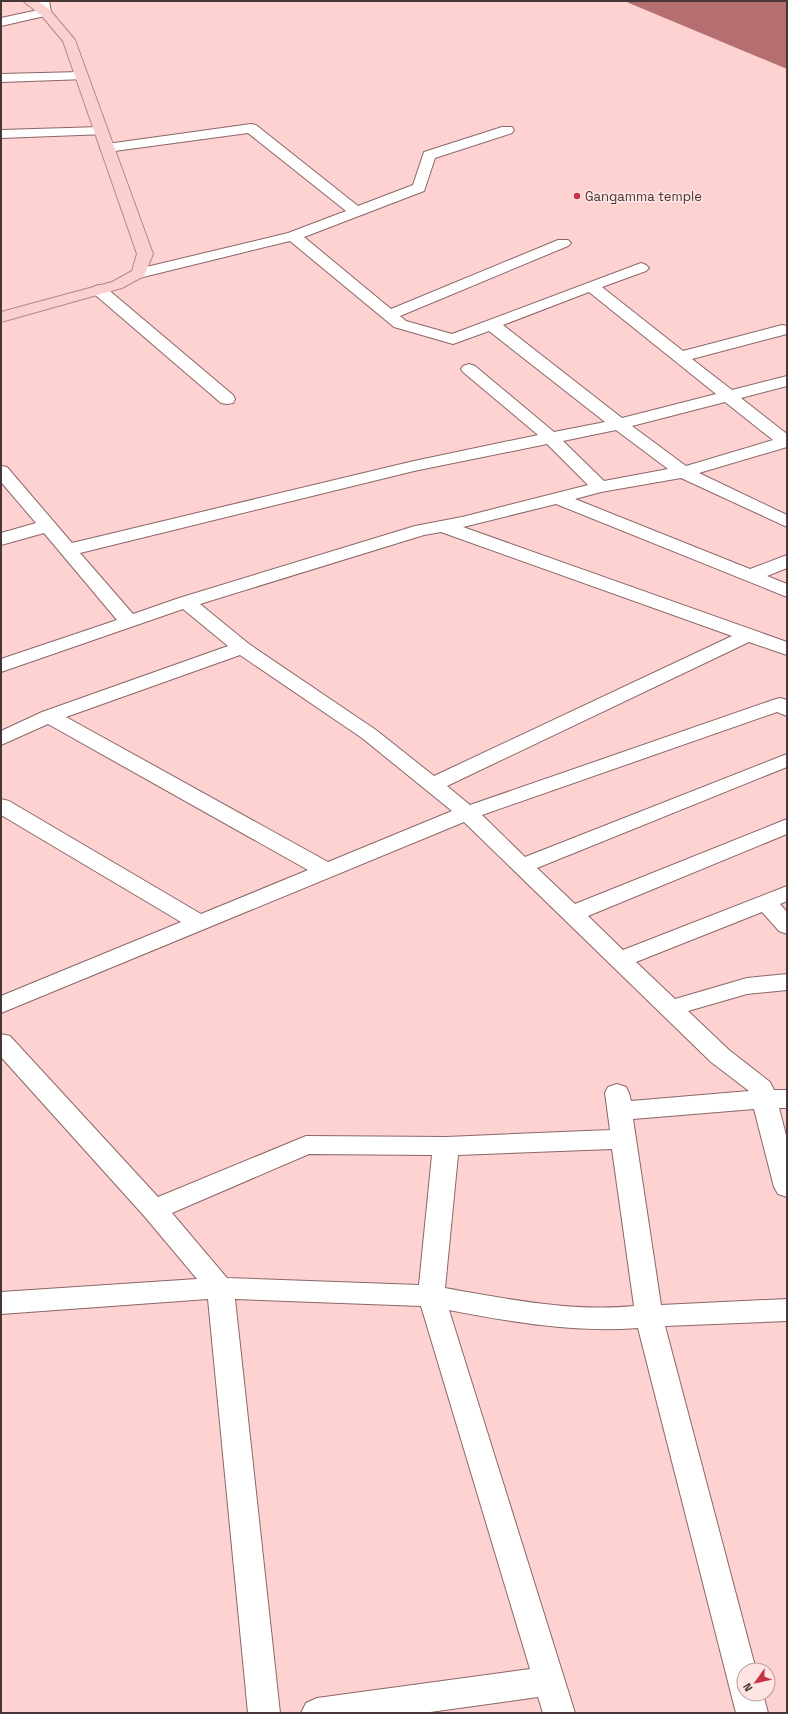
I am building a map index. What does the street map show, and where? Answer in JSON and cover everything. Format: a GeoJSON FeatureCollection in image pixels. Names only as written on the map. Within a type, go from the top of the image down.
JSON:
{"type":"FeatureCollection","features":[{"type":"Feature","properties":{"kind":"main road"},"geometry":{"type":"LineString","coordinates":[[1,317],[117,285],[139,273],[145,254],[69,40],[44,7],[30,1]]}},
{"type":"Feature","properties":{"kind":"street"},"geometry":{"type":"LineString","coordinates":[[1,22],[44,7]]}},
{"type":"Feature","properties":{"kind":"street"},"geometry":{"type":"LineString","coordinates":[[1,78],[82,76]]}},
{"type":"Feature","properties":{"kind":"street"},"geometry":{"type":"LineString","coordinates":[[107,148],[251,128],[356,212]]}},
{"type":"Feature","properties":{"kind":"street"},"geometry":{"type":"LineString","coordinates":[[139,273],[293,236],[419,188],[429,155],[507,130]]}},
{"type":"Feature","properties":{"kind":"street"},"geometry":{"type":"LineString","coordinates":[[1,134],[101,131]]}},
{"type":"Feature","properties":{"kind":"street"},"geometry":{"type":"LineString","coordinates":[[293,236],[400,324],[452,339],[641,268]]}},
{"type":"Feature","properties":{"kind":"street"},"geometry":{"type":"LineString","coordinates":[[389,314],[564,243]]}},
{"type":"Feature","properties":{"kind":"street"},"geometry":{"type":"LineString","coordinates":[[591,286],[787,442]]}},
{"type":"Feature","properties":{"kind":"street"},"geometry":{"type":"LineString","coordinates":[[99,290],[227,399]]}},
{"type":"Feature","properties":{"kind":"street"},"geometry":{"type":"LineString","coordinates":[[491,324],[683,472],[787,522]]}},
{"type":"Feature","properties":{"kind":"street"},"geometry":{"type":"LineString","coordinates":[[680,357],[782,330]]}},
{"type":"Feature","properties":{"kind":"street"},"geometry":{"type":"LineString","coordinates":[[470,369],[551,438],[600,487]]}},
{"type":"Feature","properties":{"kind":"street"},"geometry":{"type":"LineString","coordinates":[[68,550],[414,466],[619,424],[787,381]]}},
{"type":"Feature","properties":{"kind":"street"},"geometry":{"type":"LineString","coordinates":[[1,666],[186,602],[421,530],[600,487],[683,472],[787,442]]}},
{"type":"Feature","properties":{"kind":"street"},"geometry":{"type":"LineString","coordinates":[[4,479],[48,526],[129,622]]}},
{"type":"Feature","properties":{"kind":"street"},"geometry":{"type":"LineString","coordinates":[[558,498],[787,591]]}},
{"type":"Feature","properties":{"kind":"street"},"geometry":{"type":"LineString","coordinates":[[1,539],[48,526]]}},
{"type":"Feature","properties":{"kind":"street"},"geometry":{"type":"LineString","coordinates":[[442,526],[787,649]]}},
{"type":"Feature","properties":{"kind":"street"},"geometry":{"type":"LineString","coordinates":[[750,576],[787,561]]}},
{"type":"Feature","properties":{"kind":"street"},"geometry":{"type":"LineString","coordinates":[[186,602],[242,648],[369,734],[467,813],[720,1056],[776,1099],[787,1187]]}},
{"type":"Feature","properties":{"kind":"street"},"geometry":{"type":"LineString","coordinates":[[432,785],[749,635]]}},
{"type":"Feature","properties":{"kind":"street"},"geometry":{"type":"LineString","coordinates":[[1,739],[49,716],[242,648]]}},
{"type":"Feature","properties":{"kind":"street"},"geometry":{"type":"LineString","coordinates":[[1,1005],[467,813],[785,705]]}},
{"type":"Feature","properties":{"kind":"street"},"geometry":{"type":"LineString","coordinates":[[49,716],[326,871]]}},
{"type":"Feature","properties":{"kind":"street"},"geometry":{"type":"LineString","coordinates":[[522,866],[787,760]]}},
{"type":"Feature","properties":{"kind":"street"},"geometry":{"type":"LineString","coordinates":[[1,806],[200,923]]}},
{"type":"Feature","properties":{"kind":"street"},"geometry":{"type":"LineString","coordinates":[[572,914],[787,826]]}},
{"type":"Feature","properties":{"kind":"street"},"geometry":{"type":"LineString","coordinates":[[620,960],[787,893]]}},
{"type":"Feature","properties":{"kind":"street"},"geometry":{"type":"LineString","coordinates":[[766,902],[787,926]]}},
{"type":"Feature","properties":{"kind":"street"},"geometry":{"type":"LineString","coordinates":[[670,1008],[747,986],[787,982]]}},
{"type":"Feature","properties":{"kind":"street"},"geometry":{"type":"LineString","coordinates":[[1,1042],[154,1210],[220,1288],[264,1713]]}},
{"type":"Feature","properties":{"kind":"street"},"geometry":{"type":"LineString","coordinates":[[738,1662],[649,1316],[618,1102],[776,1099]]}},
{"type":"Feature","properties":{"kind":"street"},"geometry":{"type":"LineString","coordinates":[[154,1210],[306,1145],[446,1146],[624,1139]]}},
{"type":"Feature","properties":{"kind":"street"},"geometry":{"type":"LineString","coordinates":[[446,1146],[431,1296],[559,1713]]}},
{"type":"Feature","properties":{"kind":"street"},"geometry":{"type":"LineString","coordinates":[[1,1303],[220,1288],[431,1296],[529,1314],[615,1319],[649,1316],[787,1310]]}},
{"type":"Feature","properties":{"kind":"street"},"geometry":{"type":"LineString","coordinates":[[316,1713],[550,1681]]}},
{"type":"Feature","properties":{"kind":"street"},"geometry":{"type":"LineString","coordinates":[[749,1702],[752,1713]]}},
{"type":"Feature","properties":{"kind":"shaded area"},"geometry":{"type":"Polygon","coordinates":[[[625,1],[787,1],[787,69],[629,3],[625,1]]]}},
{"type":"Feature","properties":{"kind":"place","name":"Gangamma temple"},"geometry":{"type":"Point","coordinates":[577,196]}}]}
